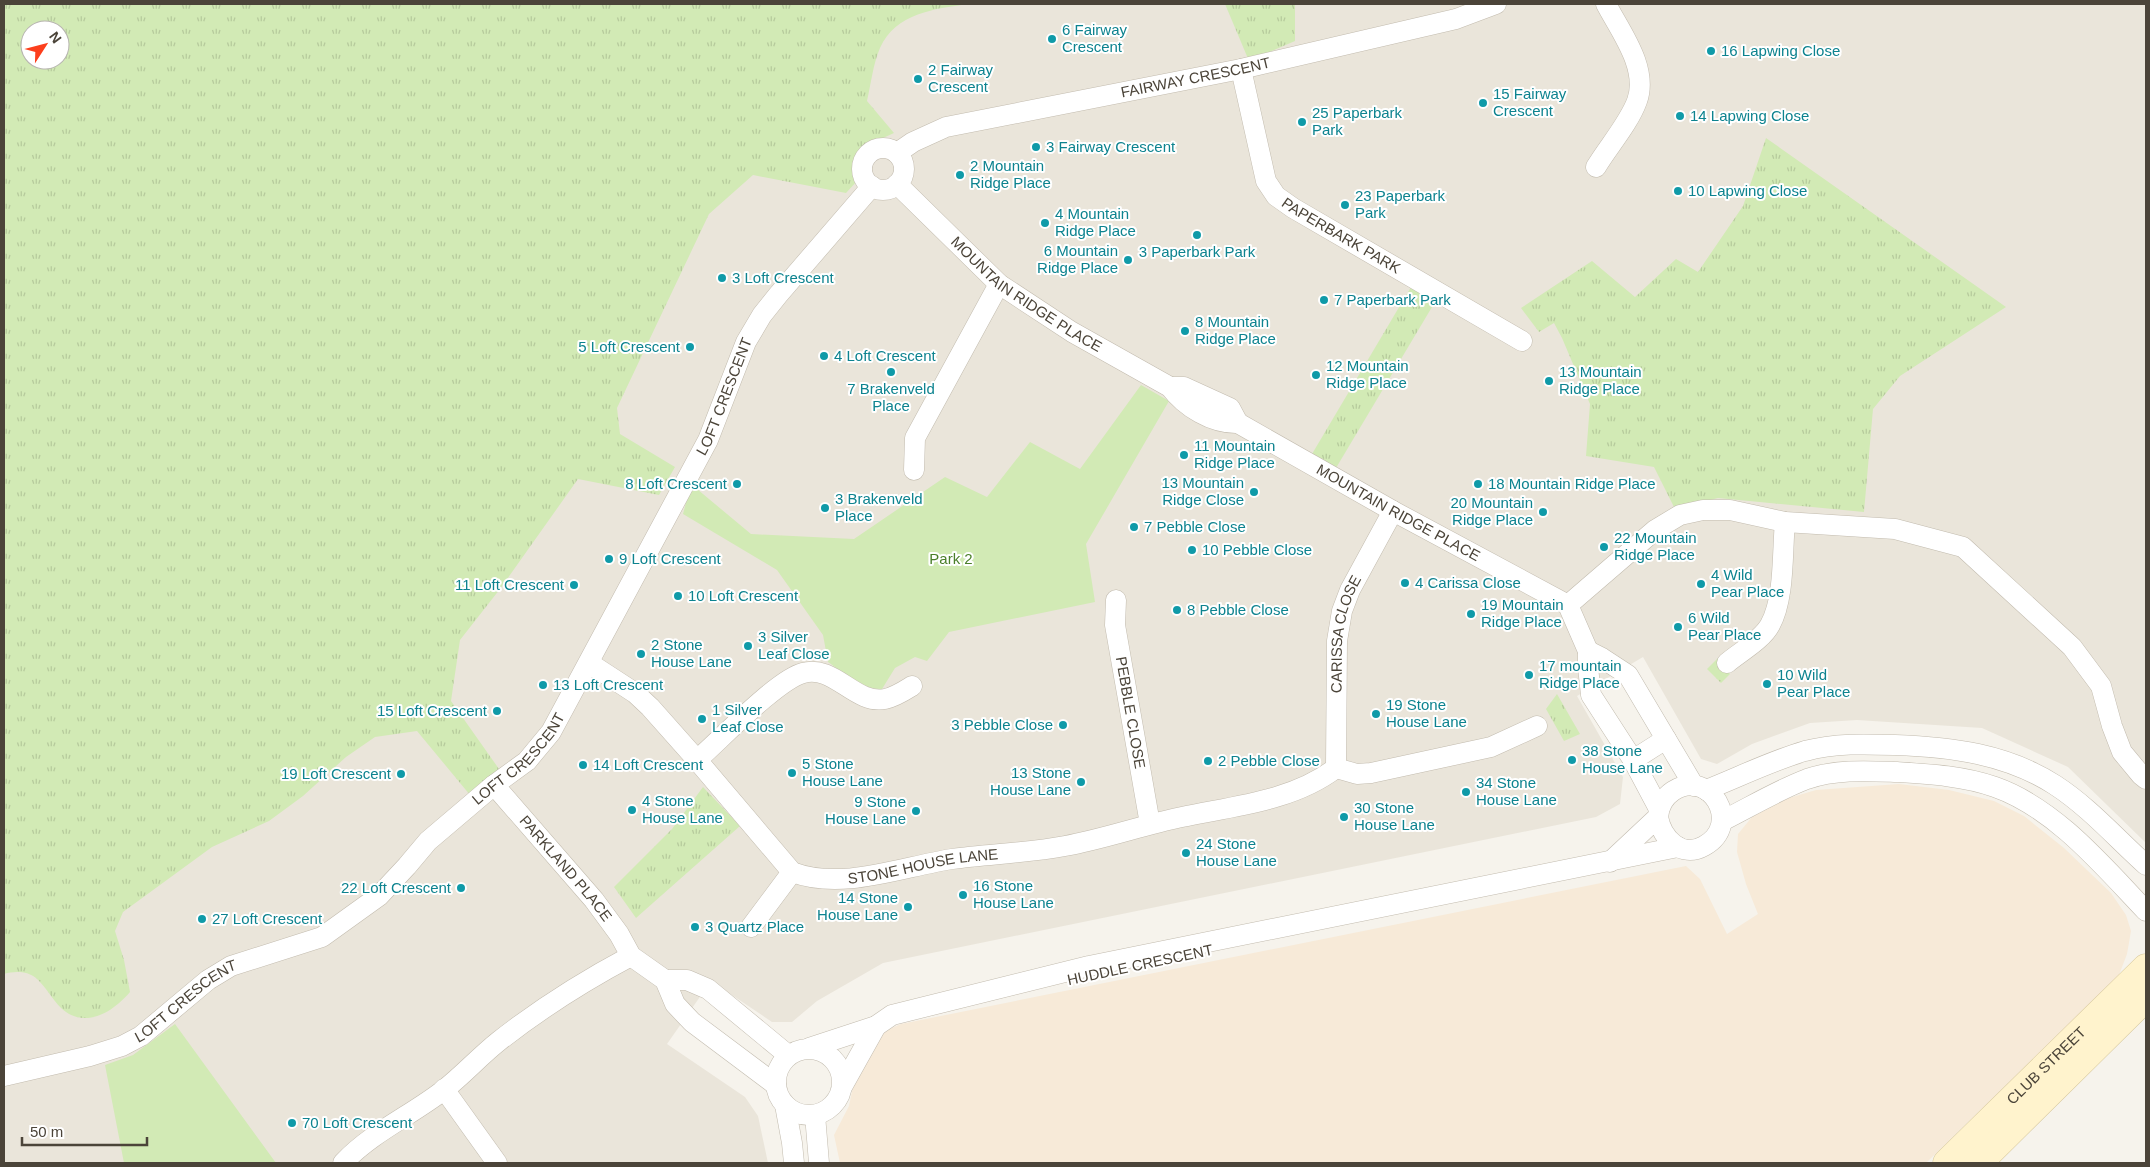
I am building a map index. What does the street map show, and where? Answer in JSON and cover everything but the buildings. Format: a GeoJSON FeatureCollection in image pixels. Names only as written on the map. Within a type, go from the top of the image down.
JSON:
{"type":"FeatureCollection","features":[{"type":"Feature","properties":{"kind":"main road","name":"CLUB STREET"},"geometry":{"type":"LineString","coordinates":[[1947,1163],[2144,974]]}},
{"type":"Feature","properties":{"kind":"main road","name":"CLUB STREET"},"geometry":{"type":"LineString","coordinates":[[1978,1163],[2144,974]]}},
{"type":"Feature","properties":{"kind":"street","name":"FAIRWAY CRESCENT"},"geometry":{"type":"LineString","coordinates":[[897,153],[913,142],[946,126],[1241,69],[1456,20],[1496,4]]}},
{"type":"Feature","properties":{"kind":"street"},"geometry":{"type":"LineString","coordinates":[[1596,167],[1637,101],[1640,84],[1638,68],[1606,4]]}},
{"type":"Feature","properties":{"kind":"street","name":"PAPERBARK PARK"},"geometry":{"type":"LineString","coordinates":[[1241,69],[1266,181],[1276,196],[1293,208],[1522,341]]}},
{"type":"Feature","properties":{"kind":"street"},"geometry":{"type":"LineString","coordinates":[[884,148],[897,153],[901,159],[904,172],[897,184],[885,190],[872,186],[863,175],[862,168],[867,156],[878,149],[884,148]]}},
{"type":"Feature","properties":{"kind":"street","name":"MOUNTAIN RIDGE PLACE"},"geometry":{"type":"LineString","coordinates":[[897,184],[999,284],[1072,332],[1170,387],[1184,386],[1230,408],[1238,423],[1393,511],[1568,605]]}},
{"type":"Feature","properties":{"kind":"street","name":"LOFT CRESCENT"},"geometry":{"type":"LineString","coordinates":[[4,1076],[90,1056],[122,1046],[141,1036],[208,980],[231,966],[322,937],[379,896],[408,866],[428,841],[494,785],[527,761],[551,732],[590,663],[708,440],[746,342],[762,315],[872,186]]}},
{"type":"Feature","properties":{"kind":"street"},"geometry":{"type":"LineString","coordinates":[[914,470],[915,438],[999,284]]}},
{"type":"Feature","properties":{"kind":"street"},"geometry":{"type":"LineString","coordinates":[[1588,651],[1628,675],[1666,739],[1700,788],[1715,798],[1721,808],[1722,821],[1718,832],[1711,842],[1701,848],[1689,849],[1678,847],[1667,840],[1660,829],[1659,813],[1633,760],[1591,695],[1588,651],[1568,605],[1655,530],[1680,515],[1702,510],[1730,510],[1785,522],[1895,529],[1963,548],[2072,647],[2101,686],[2112,726],[2122,752],[2146,779]]}},
{"type":"Feature","properties":{"kind":"street","name":"CARISSA CLOSE"},"geometry":{"type":"LineString","coordinates":[[1336,768],[1337,641],[1342,611],[1350,590],[1393,511]]}},
{"type":"Feature","properties":{"kind":"street"},"geometry":{"type":"LineString","coordinates":[[1727,663],[1764,633],[1770,624],[1779,597],[1785,522]]}},
{"type":"Feature","properties":{"kind":"street","name":"PEBBLE CLOSE"},"geometry":{"type":"LineString","coordinates":[[1116,600],[1115,625],[1150,824]]}},
{"type":"Feature","properties":{"kind":"street"},"geometry":{"type":"LineString","coordinates":[[590,663],[635,693],[698,760],[792,872],[751,927]]}},
{"type":"Feature","properties":{"kind":"street"},"geometry":{"type":"LineString","coordinates":[[698,760],[779,687],[804,672],[822,673],[858,693],[877,700],[900,694],[912,686]]}},
{"type":"Feature","properties":{"kind":"street"},"geometry":{"type":"LineString","coordinates":[[1336,768],[1357,774],[1371,773],[1491,747],[1537,726]]}},
{"type":"Feature","properties":{"kind":"street"},"geometry":{"type":"LineString","coordinates":[[1633,760],[1666,739]]}},
{"type":"Feature","properties":{"kind":"street"},"geometry":{"type":"LineString","coordinates":[[1610,862],[1659,813],[1666,796],[1679,787],[1700,788],[1821,748],[1859,743],[1923,746],[1976,752],[2020,767],[2055,785],[2090,811],[2146,865]]}},
{"type":"Feature","properties":{"kind":"street","name":"STONE HOUSE LANE"},"geometry":{"type":"LineString","coordinates":[[792,872],[812,878],[842,880],[950,860],[1066,846],[1150,824],[1275,798],[1319,781],[1336,768]]}},
{"type":"Feature","properties":{"kind":"street"},"geometry":{"type":"LineString","coordinates":[[1722,821],[1788,787],[1825,774],[1864,771],[1899,772],[1980,782],[2014,796],[2071,834],[2146,911]]}},
{"type":"Feature","properties":{"kind":"street","name":"PARKLAND PLACE"},"geometry":{"type":"LineString","coordinates":[[494,785],[594,900],[619,934],[631,956]]}},
{"type":"Feature","properties":{"kind":"street","name":"HUDDLE CRESCENT"},"geometry":{"type":"LineString","coordinates":[[876,1026],[892,1014],[954,998],[982,1000],[1090,975],[1288,934],[1323,920],[1678,847]]}},
{"type":"Feature","properties":{"kind":"street"},"geometry":{"type":"LineString","coordinates":[[343,1163],[363,1144],[444,1089],[498,1041],[542,1009],[587,979],[631,956],[665,980],[675,1004],[692,1022],[776,1085]]}},
{"type":"Feature","properties":{"kind":"street"},"geometry":{"type":"LineString","coordinates":[[665,980],[687,980],[708,989],[788,1055]]}},
{"type":"Feature","properties":{"kind":"street"},"geometry":{"type":"LineString","coordinates":[[726,1047],[746,1022]]}},
{"type":"Feature","properties":{"kind":"street"},"geometry":{"type":"LineString","coordinates":[[876,1026],[843,1085],[840,1095],[834,1105],[826,1112],[804,1115],[793,1112],[785,1105],[779,1096],[776,1074],[788,1055],[798,1050],[876,1026]]}},
{"type":"Feature","properties":{"kind":"street"},"geometry":{"type":"LineString","coordinates":[[809,1048],[820,1050],[830,1055],[837,1063],[842,1074],[843,1085]]}},
{"type":"Feature","properties":{"kind":"street"},"geometry":{"type":"LineString","coordinates":[[444,1089],[497,1163]]}},
{"type":"Feature","properties":{"kind":"street"},"geometry":{"type":"LineString","coordinates":[[785,1105],[794,1163]]}},
{"type":"Feature","properties":{"kind":"street"},"geometry":{"type":"LineString","coordinates":[[815,1115],[819,1163]]}},
{"type":"Feature","properties":{"kind":"shaded area"},"geometry":{"type":"Polygon","coordinates":[[[828,4],[2146,4],[2146,843],[2068,767],[1982,728],[1857,720],[1810,723],[1752,744],[1717,764],[1701,759],[1643,657],[1577,696],[1623,777],[1620,804],[1596,817],[883,963],[817,1001],[792,1022],[772,1022],[711,981],[667,1044],[745,1097],[758,1116],[768,1163],[4,1163],[4,916],[828,4]]]}},
{"type":"Feature","properties":{"kind":"shaded area"},"geometry":{"type":"Polygon","coordinates":[[[1899,784],[1949,790],[1994,801],[2024,816],[2064,848],[2111,893],[2126,915],[2131,931],[2127,954],[2119,975],[1926,1163],[840,1163],[834,1135],[849,1106],[857,1067],[878,1034],[901,1024],[1686,866],[1700,879],[1727,934],[1758,914],[1746,884],[1737,852],[1738,834],[1752,817],[1782,800],[1816,790],[1899,784]]]}},
{"type":"Feature","properties":{"kind":"green space"},"geometry":{"type":"Polygon","coordinates":[[[4,4],[968,4],[942,8],[917,15],[896,27],[887,36],[880,48],[876,61],[867,101],[894,133],[859,149],[858,180],[846,193],[753,175],[709,214],[617,408],[620,434],[675,467],[659,495],[578,479],[500,589],[460,640],[451,701],[499,769],[470,795],[417,731],[375,737],[346,757],[303,796],[269,821],[212,847],[123,912],[115,931],[124,960],[130,992],[107,1012],[89,1018],[80,1018],[70,1014],[61,1008],[36,978],[21,972],[4,974],[4,4]]]}},
{"type":"Feature","properties":{"kind":"green space"},"geometry":{"type":"Polygon","coordinates":[[[1225,4],[1295,4],[1295,41],[1249,61],[1225,4]]]}},
{"type":"Feature","properties":{"kind":"green space"},"geometry":{"type":"Polygon","coordinates":[[[1766,138],[2006,307],[1900,376],[1873,409],[1864,512],[1718,498],[1675,509],[1654,467],[1586,456],[1590,404],[1562,338],[1554,323],[1539,332],[1521,308],[1592,261],[1635,297],[1676,259],[1698,272],[1743,206],[1766,138]]]}},
{"type":"Feature","properties":{"kind":"green space"},"geometry":{"type":"Polygon","coordinates":[[[1411,287],[1435,302],[1336,468],[1312,454],[1411,287]]]}},
{"type":"Feature","properties":{"kind":"green space","name":"Park 2"},"geometry":{"type":"Polygon","coordinates":[[[1141,385],[1169,401],[1086,544],[1095,602],[949,632],[927,661],[915,657],[895,668],[882,689],[875,689],[860,684],[828,662],[823,635],[777,570],[683,514],[691,484],[751,534],[854,539],[945,477],[987,497],[1030,442],[1080,469],[1141,385]]]}},
{"type":"Feature","properties":{"kind":"green space"},"geometry":{"type":"Polygon","coordinates":[[[1718,658],[1730,674],[1721,683],[1707,669],[1718,658]]]}},
{"type":"Feature","properties":{"kind":"green space"},"geometry":{"type":"Polygon","coordinates":[[[1557,694],[1580,734],[1564,741],[1546,709],[1557,694]]]}},
{"type":"Feature","properties":{"kind":"green space"},"geometry":{"type":"Polygon","coordinates":[[[703,787],[740,826],[636,918],[614,887],[672,829],[703,787]]]}},
{"type":"Feature","properties":{"kind":"green space"},"geometry":{"type":"Polygon","coordinates":[[[175,1024],[276,1163],[124,1163],[105,1065],[133,1055],[175,1024]]]}},
{"type":"Feature","properties":{"kind":"place","name":"6 Fairway Crescent"},"geometry":{"type":"Point","coordinates":[1052,39]}},
{"type":"Feature","properties":{"kind":"place","name":"16 Lapwing Close"},"geometry":{"type":"Point","coordinates":[1711,51]}},
{"type":"Feature","properties":{"kind":"place","name":"2 Fairway Crescent"},"geometry":{"type":"Point","coordinates":[918,79]}},
{"type":"Feature","properties":{"kind":"place","name":"15 Fairway Crescent"},"geometry":{"type":"Point","coordinates":[1483,103]}},
{"type":"Feature","properties":{"kind":"place","name":"14 Lapwing Close"},"geometry":{"type":"Point","coordinates":[1680,116]}},
{"type":"Feature","properties":{"kind":"place","name":"25 Paperbark Park"},"geometry":{"type":"Point","coordinates":[1302,122]}},
{"type":"Feature","properties":{"kind":"place","name":"3 Fairway Crescent"},"geometry":{"type":"Point","coordinates":[1036,147]}},
{"type":"Feature","properties":{"kind":"place","name":"2 Mountain Ridge Place"},"geometry":{"type":"Point","coordinates":[960,175]}},
{"type":"Feature","properties":{"kind":"place","name":"10 Lapwing Close"},"geometry":{"type":"Point","coordinates":[1678,191]}},
{"type":"Feature","properties":{"kind":"place","name":"23 Paperbark Park"},"geometry":{"type":"Point","coordinates":[1345,205]}},
{"type":"Feature","properties":{"kind":"place","name":"4 Mountain Ridge Place"},"geometry":{"type":"Point","coordinates":[1045,223]}},
{"type":"Feature","properties":{"kind":"place","name":"3 Paperbark Park"},"geometry":{"type":"Point","coordinates":[1197,235]}},
{"type":"Feature","properties":{"kind":"place","name":"6 Mountain Ridge Place"},"geometry":{"type":"Point","coordinates":[1128,260]}},
{"type":"Feature","properties":{"kind":"place","name":"3 Loft Crescent"},"geometry":{"type":"Point","coordinates":[722,278]}},
{"type":"Feature","properties":{"kind":"place","name":"7 Paperbark Park"},"geometry":{"type":"Point","coordinates":[1324,300]}},
{"type":"Feature","properties":{"kind":"place","name":"8 Mountain Ridge Place"},"geometry":{"type":"Point","coordinates":[1185,331]}},
{"type":"Feature","properties":{"kind":"place","name":"5 Loft Crescent"},"geometry":{"type":"Point","coordinates":[690,347]}},
{"type":"Feature","properties":{"kind":"place","name":"4 Loft Crescent"},"geometry":{"type":"Point","coordinates":[824,356]}},
{"type":"Feature","properties":{"kind":"place","name":"7 Brakenveld Place"},"geometry":{"type":"Point","coordinates":[891,372]}},
{"type":"Feature","properties":{"kind":"place","name":"12 Mountain Ridge Place"},"geometry":{"type":"Point","coordinates":[1316,375]}},
{"type":"Feature","properties":{"kind":"place","name":"13 Mountain Ridge Place"},"geometry":{"type":"Point","coordinates":[1549,381]}},
{"type":"Feature","properties":{"kind":"place","name":"11 Mountain Ridge Place"},"geometry":{"type":"Point","coordinates":[1184,455]}},
{"type":"Feature","properties":{"kind":"place","name":"8 Loft Crescent"},"geometry":{"type":"Point","coordinates":[737,484]}},
{"type":"Feature","properties":{"kind":"place","name":"18 Mountain Ridge Place"},"geometry":{"type":"Point","coordinates":[1478,484]}},
{"type":"Feature","properties":{"kind":"place","name":"13 Mountain Ridge Close"},"geometry":{"type":"Point","coordinates":[1254,492]}},
{"type":"Feature","properties":{"kind":"place","name":"3 Brakenveld Place"},"geometry":{"type":"Point","coordinates":[825,508]}},
{"type":"Feature","properties":{"kind":"place","name":"20 Mountain Ridge Place"},"geometry":{"type":"Point","coordinates":[1543,512]}},
{"type":"Feature","properties":{"kind":"place","name":"7 Pebble Close"},"geometry":{"type":"Point","coordinates":[1134,527]}},
{"type":"Feature","properties":{"kind":"place","name":"22 Mountain Ridge Place"},"geometry":{"type":"Point","coordinates":[1604,547]}},
{"type":"Feature","properties":{"kind":"place","name":"10 Pebble Close"},"geometry":{"type":"Point","coordinates":[1192,550]}},
{"type":"Feature","properties":{"kind":"place","name":"9 Loft Crescent"},"geometry":{"type":"Point","coordinates":[609,559]}},
{"type":"Feature","properties":{"kind":"place","name":"4 Carissa Close"},"geometry":{"type":"Point","coordinates":[1405,583]}},
{"type":"Feature","properties":{"kind":"place","name":"4 Wild Pear Place"},"geometry":{"type":"Point","coordinates":[1701,584]}},
{"type":"Feature","properties":{"kind":"place","name":"11 Loft Crescent"},"geometry":{"type":"Point","coordinates":[574,585]}},
{"type":"Feature","properties":{"kind":"place","name":"10 Loft Crescent"},"geometry":{"type":"Point","coordinates":[678,596]}},
{"type":"Feature","properties":{"kind":"place","name":"8 Pebble Close"},"geometry":{"type":"Point","coordinates":[1177,610]}},
{"type":"Feature","properties":{"kind":"place","name":"19 Mountain Ridge Place"},"geometry":{"type":"Point","coordinates":[1471,614]}},
{"type":"Feature","properties":{"kind":"place","name":"6 Wild Pear Place"},"geometry":{"type":"Point","coordinates":[1678,627]}},
{"type":"Feature","properties":{"kind":"place","name":"3 Silver Leaf Close"},"geometry":{"type":"Point","coordinates":[748,646]}},
{"type":"Feature","properties":{"kind":"place","name":"2 Stone House Lane"},"geometry":{"type":"Point","coordinates":[641,654]}},
{"type":"Feature","properties":{"kind":"place","name":"17 mountain Ridge Place"},"geometry":{"type":"Point","coordinates":[1529,675]}},
{"type":"Feature","properties":{"kind":"place","name":"10 Wild Pear Place"},"geometry":{"type":"Point","coordinates":[1767,684]}},
{"type":"Feature","properties":{"kind":"place","name":"13 Loft Crescent"},"geometry":{"type":"Point","coordinates":[543,685]}},
{"type":"Feature","properties":{"kind":"place","name":"15 Loft Crescent"},"geometry":{"type":"Point","coordinates":[497,711]}},
{"type":"Feature","properties":{"kind":"place","name":"19 Stone House Lane"},"geometry":{"type":"Point","coordinates":[1376,714]}},
{"type":"Feature","properties":{"kind":"place","name":"1 Silver Leaf Close"},"geometry":{"type":"Point","coordinates":[702,719]}},
{"type":"Feature","properties":{"kind":"place","name":"3 Pebble Close"},"geometry":{"type":"Point","coordinates":[1063,725]}},
{"type":"Feature","properties":{"kind":"place","name":"38 Stone House Lane"},"geometry":{"type":"Point","coordinates":[1572,760]}},
{"type":"Feature","properties":{"kind":"place","name":"2 Pebble Close"},"geometry":{"type":"Point","coordinates":[1208,761]}},
{"type":"Feature","properties":{"kind":"place","name":"14 Loft Crescent"},"geometry":{"type":"Point","coordinates":[583,765]}},
{"type":"Feature","properties":{"kind":"place","name":"5 Stone House Lane"},"geometry":{"type":"Point","coordinates":[792,773]}},
{"type":"Feature","properties":{"kind":"place","name":"19 Loft Crescent"},"geometry":{"type":"Point","coordinates":[401,774]}},
{"type":"Feature","properties":{"kind":"place","name":"13 Stone House Lane"},"geometry":{"type":"Point","coordinates":[1081,782]}},
{"type":"Feature","properties":{"kind":"place","name":"34 Stone House Lane"},"geometry":{"type":"Point","coordinates":[1466,792]}},
{"type":"Feature","properties":{"kind":"place","name":"4 Stone House Lane"},"geometry":{"type":"Point","coordinates":[632,810]}},
{"type":"Feature","properties":{"kind":"place","name":"9 Stone House Lane"},"geometry":{"type":"Point","coordinates":[916,811]}},
{"type":"Feature","properties":{"kind":"place","name":"30 Stone House Lane"},"geometry":{"type":"Point","coordinates":[1344,817]}},
{"type":"Feature","properties":{"kind":"place","name":"24 Stone House Lane"},"geometry":{"type":"Point","coordinates":[1186,853]}},
{"type":"Feature","properties":{"kind":"place","name":"22 Loft Crescent"},"geometry":{"type":"Point","coordinates":[461,888]}},
{"type":"Feature","properties":{"kind":"place","name":"16 Stone House Lane"},"geometry":{"type":"Point","coordinates":[963,895]}},
{"type":"Feature","properties":{"kind":"place","name":"14 Stone House Lane"},"geometry":{"type":"Point","coordinates":[908,907]}},
{"type":"Feature","properties":{"kind":"place","name":"27 Loft Crescent"},"geometry":{"type":"Point","coordinates":[202,919]}},
{"type":"Feature","properties":{"kind":"place","name":"3 Quartz Place"},"geometry":{"type":"Point","coordinates":[695,927]}},
{"type":"Feature","properties":{"kind":"place","name":"70 Loft Crescent"},"geometry":{"type":"Point","coordinates":[292,1123]}}]}
